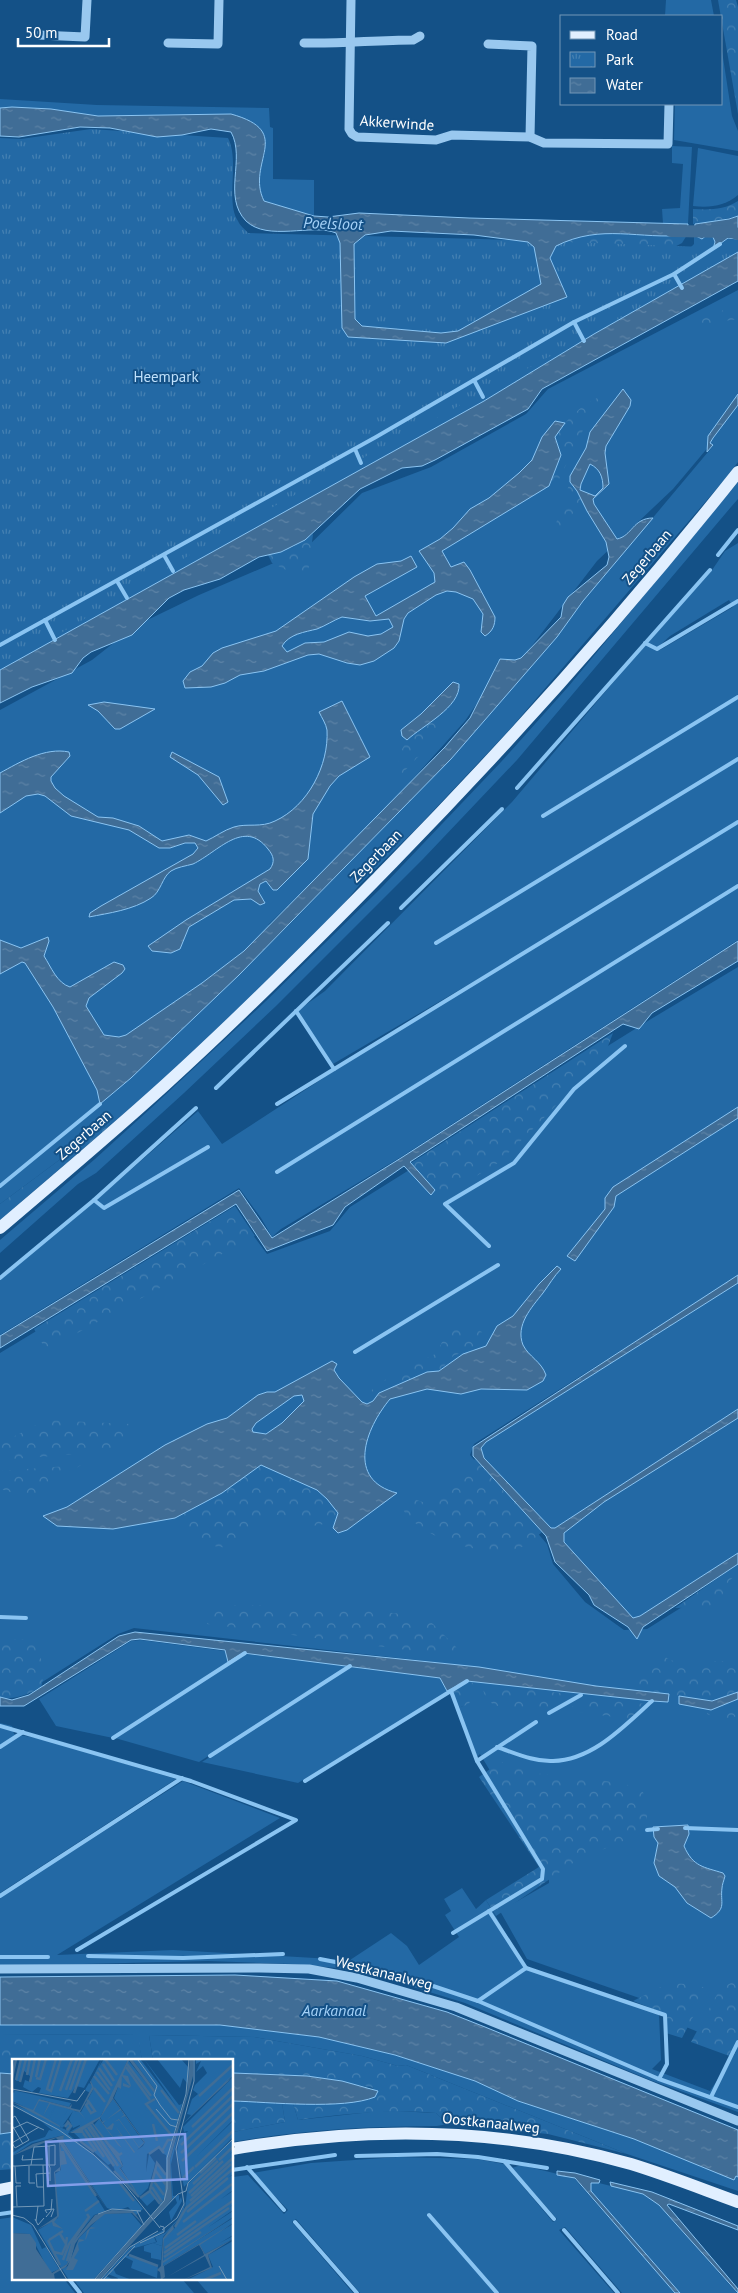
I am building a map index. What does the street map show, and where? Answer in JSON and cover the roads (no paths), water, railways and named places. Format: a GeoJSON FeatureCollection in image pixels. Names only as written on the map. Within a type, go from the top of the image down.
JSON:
{"type":"FeatureCollection","features":[{"type":"Feature","properties":{"kind":"main road","name":"Zegerbaan"},"geometry":{"type":"LineString","coordinates":[[0,1228],[166,1084],[302,954],[379,877],[568,674],[738,472]]}},
{"type":"Feature","properties":{"kind":"main road","name":"Oostkanaalweg"},"geometry":{"type":"LineString","coordinates":[[234,2149],[277,2141],[358,2134],[453,2134],[510,2140],[631,2164],[738,2202]]}},
{"type":"Feature","properties":{"kind":"street"},"geometry":{"type":"LineString","coordinates":[[39,35],[85,38],[86,0]]}},
{"type":"Feature","properties":{"kind":"street"},"geometry":{"type":"LineString","coordinates":[[168,43],[218,44],[219,0]]}},
{"type":"Feature","properties":{"kind":"street","name":"Akkerwinde"},"geometry":{"type":"LineString","coordinates":[[351,0],[349,129],[357,137],[436,140],[452,135],[530,137],[544,143],[668,144],[669,105]]}},
{"type":"Feature","properties":{"kind":"street"},"geometry":{"type":"LineString","coordinates":[[304,43],[350,44],[360,40],[414,40],[420,36]]}},
{"type":"Feature","properties":{"kind":"street"},"geometry":{"type":"LineString","coordinates":[[488,44],[532,46],[530,137]]}},
{"type":"Feature","properties":{"kind":"street","name":"Westkanaalweg"},"geometry":{"type":"LineString","coordinates":[[0,1969],[309,1969],[357,1978],[456,2007],[738,2120]]}},
{"type":"Feature","properties":{"kind":"water"},"geometry":{"type":"Polygon","coordinates":[[[0,108],[51,109],[98,116],[231,114],[250,121],[261,130],[265,139],[265,150],[260,173],[260,187],[264,201],[314,216],[328,217],[359,213],[688,224],[687,235],[589,235],[556,246],[550,258],[567,297],[446,343],[348,337],[342,328],[340,243],[336,233],[326,230],[266,230],[255,227],[246,221],[239,211],[236,200],[236,154],[231,132],[211,129],[182,135],[157,137],[110,128],[80,127],[19,137],[0,136],[0,108]],[[391,231],[365,235],[354,244],[355,319],[362,326],[441,333],[458,331],[541,284],[534,247],[528,242],[474,235],[391,231]]]}},
{"type":"Feature","properties":{"kind":"water"},"geometry":{"type":"Polygon","coordinates":[[[738,216],[738,239],[728,238],[713,249],[715,242],[713,237],[708,234],[702,239],[694,235],[695,224],[738,216]]]}},
{"type":"Feature","properties":{"kind":"water"},"geometry":{"type":"Polygon","coordinates":[[[738,252],[738,281],[542,389],[528,409],[435,460],[422,466],[402,468],[360,489],[305,540],[281,552],[259,557],[220,579],[184,590],[169,598],[132,635],[91,652],[83,658],[72,673],[32,687],[0,703],[0,670],[484,401],[594,334],[738,252]]]}},
{"type":"Feature","properties":{"kind":"water"},"geometry":{"type":"Polygon","coordinates":[[[623,389],[631,400],[630,406],[606,446],[605,453],[609,484],[593,499],[594,504],[617,539],[641,521],[653,518],[583,601],[557,637],[451,759],[239,975],[131,1078],[100,1104],[97,1090],[53,1007],[25,963],[22,962],[0,974],[0,940],[21,948],[48,937],[49,941],[44,956],[61,982],[70,987],[114,962],[123,965],[125,969],[122,973],[89,998],[86,1006],[104,1035],[119,1037],[126,1035],[202,983],[244,951],[445,747],[470,718],[500,659],[515,660],[521,658],[561,617],[563,605],[568,597],[607,565],[609,557],[606,542],[570,482],[570,476],[586,448],[590,432],[623,389]],[[590,464],[580,490],[595,496],[603,488],[602,477],[596,468],[590,464]]]}},
{"type":"Feature","properties":{"kind":"water"},"geometry":{"type":"Polygon","coordinates":[[[738,394],[738,405],[713,438],[710,443],[713,445],[707,452],[708,436],[738,394]]]}},
{"type":"Feature","properties":{"kind":"water"},"geometry":{"type":"Polygon","coordinates":[[[555,421],[565,423],[555,437],[561,455],[549,486],[442,551],[451,567],[464,562],[495,617],[493,628],[485,636],[481,632],[483,614],[473,599],[456,592],[447,591],[436,595],[408,613],[404,619],[399,641],[394,648],[374,661],[360,665],[319,654],[308,655],[264,671],[240,675],[225,683],[211,687],[185,688],[183,681],[190,672],[202,666],[213,653],[222,648],[276,631],[354,577],[377,564],[401,561],[411,556],[417,567],[365,596],[376,616],[435,582],[434,573],[419,551],[440,539],[470,509],[489,498],[519,473],[532,460],[542,437],[555,421]],[[342,617],[317,629],[293,636],[282,646],[287,652],[305,643],[324,642],[349,632],[368,636],[381,634],[393,627],[389,619],[370,621],[342,617]]]}},
{"type":"Feature","properties":{"kind":"water"},"geometry":{"type":"Polygon","coordinates":[[[453,682],[459,684],[458,692],[447,708],[407,740],[402,736],[401,730],[421,714],[453,682]]]}},
{"type":"Feature","properties":{"kind":"water"},"geometry":{"type":"Polygon","coordinates":[[[342,701],[370,757],[339,776],[330,786],[313,814],[308,859],[277,890],[273,890],[266,881],[260,884],[258,891],[265,903],[260,905],[251,899],[234,900],[189,927],[180,949],[171,953],[152,951],[148,946],[186,920],[270,869],[273,864],[272,854],[259,840],[250,837],[240,837],[231,840],[193,864],[171,871],[154,895],[144,902],[121,911],[89,917],[90,913],[101,906],[193,854],[198,848],[195,843],[185,843],[170,848],[159,848],[129,830],[71,816],[45,796],[38,794],[26,796],[0,813],[0,773],[33,756],[60,751],[69,752],[70,756],[51,777],[51,781],[55,788],[64,796],[98,817],[113,818],[139,826],[162,841],[189,835],[206,841],[234,827],[270,823],[287,814],[297,805],[314,783],[320,770],[327,743],[327,730],[319,712],[342,701]]]}},
{"type":"Feature","properties":{"kind":"water"},"geometry":{"type":"Polygon","coordinates":[[[104,702],[155,709],[120,729],[115,729],[98,711],[88,705],[104,702]]]}},
{"type":"Feature","properties":{"kind":"water"},"geometry":{"type":"Polygon","coordinates":[[[172,752],[219,777],[228,802],[223,805],[198,775],[170,757],[172,752]]]}},
{"type":"Feature","properties":{"kind":"water"},"geometry":{"type":"Polygon","coordinates":[[[738,941],[738,961],[652,1013],[639,1029],[623,1024],[410,1162],[435,1190],[431,1195],[404,1166],[345,1207],[333,1225],[267,1251],[236,1204],[0,1348],[0,1336],[239,1190],[272,1238],[401,1158],[738,941]]]}},
{"type":"Feature","properties":{"kind":"water"},"geometry":{"type":"Polygon","coordinates":[[[738,1107],[738,1118],[616,1196],[614,1207],[575,1261],[567,1256],[605,1209],[605,1198],[613,1187],[738,1107]]]}},
{"type":"Feature","properties":{"kind":"water"},"geometry":{"type":"Polygon","coordinates":[[[557,1266],[561,1269],[530,1310],[521,1330],[523,1345],[544,1370],[546,1375],[543,1381],[527,1390],[481,1389],[461,1394],[427,1389],[390,1399],[373,1425],[365,1452],[366,1465],[371,1477],[381,1486],[397,1493],[347,1530],[338,1533],[333,1528],[338,1513],[317,1490],[261,1465],[222,1493],[175,1518],[113,1529],[57,1526],[43,1516],[67,1507],[165,1445],[207,1424],[227,1418],[258,1395],[275,1392],[332,1361],[337,1364],[334,1370],[339,1378],[362,1402],[367,1404],[373,1401],[379,1393],[427,1372],[439,1371],[463,1354],[486,1346],[497,1326],[513,1316],[539,1284],[557,1266]],[[302,1395],[294,1396],[256,1423],[252,1429],[253,1432],[266,1434],[282,1423],[304,1401],[302,1395]]]}},
{"type":"Feature","properties":{"kind":"water"},"geometry":{"type":"Polygon","coordinates":[[[738,1275],[738,1283],[486,1442],[481,1448],[484,1458],[551,1528],[555,1528],[738,1409],[738,1418],[604,1502],[564,1533],[564,1542],[633,1618],[640,1616],[738,1553],[738,1564],[643,1627],[637,1639],[628,1627],[594,1605],[589,1595],[555,1562],[546,1536],[473,1456],[473,1447],[738,1275]]]}},
{"type":"Feature","properties":{"kind":"water"},"geometry":{"type":"Polygon","coordinates":[[[135,1632],[479,1667],[596,1686],[669,1694],[668,1702],[652,1701],[467,1681],[447,1691],[440,1678],[243,1653],[228,1662],[225,1650],[140,1639],[131,1640],[24,1706],[0,1706],[0,1697],[12,1700],[29,1695],[119,1636],[135,1632]]]}},
{"type":"Feature","properties":{"kind":"water"},"geometry":{"type":"Polygon","coordinates":[[[738,1692],[738,1699],[711,1710],[679,1704],[679,1696],[712,1701],[738,1692]]]}},
{"type":"Feature","properties":{"kind":"water"},"geometry":{"type":"Polygon","coordinates":[[[688,1825],[689,1834],[684,1846],[687,1853],[695,1862],[723,1873],[725,1876],[722,1887],[721,1908],[711,1918],[687,1903],[675,1887],[659,1876],[654,1863],[658,1843],[654,1837],[653,1827],[688,1825]]]}},
{"type":"Feature","properties":{"kind":"water","name":"Aarkanaal"},"geometry":{"type":"Polygon","coordinates":[[[235,1975],[337,1981],[447,2012],[485,2027],[738,2130],[738,2177],[736,2176],[734,2180],[634,2139],[518,2101],[475,2081],[395,2055],[319,2037],[220,2025],[0,2025],[0,1977],[235,1975]]]}},
{"type":"Feature","properties":{"kind":"water"},"geometry":{"type":"Polygon","coordinates":[[[0,2073],[12,2074],[12,2132],[0,2134],[0,2073]]]}},
{"type":"Feature","properties":{"kind":"water"},"geometry":{"type":"Polygon","coordinates":[[[234,2073],[307,2076],[342,2081],[378,2091],[375,2097],[361,2101],[306,2104],[234,2101],[234,2073]]]}},
{"type":"Feature","properties":{"kind":"water"},"geometry":{"type":"Polygon","coordinates":[[[557,2171],[575,2173],[600,2180],[599,2183],[591,2183],[591,2191],[680,2293],[675,2293],[575,2178],[557,2175],[557,2171]]]}},
{"type":"Feature","properties":{"kind":"water"},"geometry":{"type":"Polygon","coordinates":[[[610,2182],[652,2192],[738,2226],[738,2230],[669,2204],[667,2205],[738,2289],[738,2293],[659,2205],[643,2194],[611,2186],[610,2182]]]}},
{"type":"Feature","properties":{"kind":"waterway","name":"Poelsloot"},"geometry":{"type":"LineString","coordinates":[[671,231],[732,232],[738,234]]}},
{"type":"Feature","properties":{"kind":"waterway"},"geometry":{"type":"LineString","coordinates":[[0,645],[376,437],[574,322],[674,274],[720,244]]}},
{"type":"Feature","properties":{"kind":"waterway"},"geometry":{"type":"LineString","coordinates":[[674,274],[682,288]]}},
{"type":"Feature","properties":{"kind":"waterway"},"geometry":{"type":"LineString","coordinates":[[574,322],[584,341]]}},
{"type":"Feature","properties":{"kind":"waterway"},"geometry":{"type":"LineString","coordinates":[[474,380],[483,397]]}},
{"type":"Feature","properties":{"kind":"waterway"},"geometry":{"type":"LineString","coordinates":[[355,449],[361,463]]}},
{"type":"Feature","properties":{"kind":"waterway"},"geometry":{"type":"LineString","coordinates":[[718,555],[738,530]]}},
{"type":"Feature","properties":{"kind":"waterway"},"geometry":{"type":"LineString","coordinates":[[164,555],[173,571]]}},
{"type":"Feature","properties":{"kind":"waterway"},"geometry":{"type":"LineString","coordinates":[[517,788],[710,570]]}},
{"type":"Feature","properties":{"kind":"waterway"},"geometry":{"type":"LineString","coordinates":[[117,581],[127,598]]}},
{"type":"Feature","properties":{"kind":"waterway"},"geometry":{"type":"LineString","coordinates":[[645,643],[657,649],[738,601]]}},
{"type":"Feature","properties":{"kind":"waterway"},"geometry":{"type":"LineString","coordinates":[[45,620],[55,640]]}},
{"type":"Feature","properties":{"kind":"waterway"},"geometry":{"type":"LineString","coordinates":[[543,816],[738,697]]}},
{"type":"Feature","properties":{"kind":"waterway"},"geometry":{"type":"LineString","coordinates":[[436,943],[738,759]]}},
{"type":"Feature","properties":{"kind":"waterway"},"geometry":{"type":"LineString","coordinates":[[401,908],[502,809]]}},
{"type":"Feature","properties":{"kind":"waterway"},"geometry":{"type":"LineString","coordinates":[[277,1104],[738,822]]}},
{"type":"Feature","properties":{"kind":"waterway"},"geometry":{"type":"LineString","coordinates":[[277,1172],[738,886]]}},
{"type":"Feature","properties":{"kind":"waterway"},"geometry":{"type":"LineString","coordinates":[[216,1088],[388,923]]}},
{"type":"Feature","properties":{"kind":"waterway"},"geometry":{"type":"LineString","coordinates":[[296,1011],[334,1069]]}},
{"type":"Feature","properties":{"kind":"waterway"},"geometry":{"type":"LineString","coordinates":[[489,1246],[445,1204],[514,1163],[574,1089],[625,1046]]}},
{"type":"Feature","properties":{"kind":"waterway"},"geometry":{"type":"LineString","coordinates":[[0,1186],[100,1104]]}},
{"type":"Feature","properties":{"kind":"waterway"},"geometry":{"type":"LineString","coordinates":[[0,1278],[94,1200],[196,1108]]}},
{"type":"Feature","properties":{"kind":"waterway"},"geometry":{"type":"LineString","coordinates":[[94,1200],[104,1208],[208,1147]]}},
{"type":"Feature","properties":{"kind":"waterway"},"geometry":{"type":"LineString","coordinates":[[355,1352],[498,1265]]}},
{"type":"Feature","properties":{"kind":"waterway"},"geometry":{"type":"LineString","coordinates":[[0,1617],[26,1618]]}},
{"type":"Feature","properties":{"kind":"waterway"},"geometry":{"type":"LineString","coordinates":[[113,1738],[245,1653]]}},
{"type":"Feature","properties":{"kind":"waterway"},"geometry":{"type":"LineString","coordinates":[[210,1756],[350,1666]]}},
{"type":"Feature","properties":{"kind":"waterway"},"geometry":{"type":"LineString","coordinates":[[305,1781],[467,1681]]}},
{"type":"Feature","properties":{"kind":"waterway"},"geometry":{"type":"LineString","coordinates":[[451,1691],[477,1761],[543,1869],[542,1879],[453,1933]]}},
{"type":"Feature","properties":{"kind":"waterway"},"geometry":{"type":"LineString","coordinates":[[549,1713],[581,1695]]}},
{"type":"Feature","properties":{"kind":"waterway"},"geometry":{"type":"LineString","coordinates":[[497,1747],[539,1760],[568,1759],[581,1755],[607,1740],[652,1701]]}},
{"type":"Feature","properties":{"kind":"waterway"},"geometry":{"type":"LineString","coordinates":[[477,1761],[536,1722]]}},
{"type":"Feature","properties":{"kind":"waterway"},"geometry":{"type":"LineString","coordinates":[[0,1726],[191,1781],[296,1820],[77,1950]]}},
{"type":"Feature","properties":{"kind":"waterway"},"geometry":{"type":"LineString","coordinates":[[0,1747],[23,1732]]}},
{"type":"Feature","properties":{"kind":"waterway"},"geometry":{"type":"LineString","coordinates":[[0,1896],[182,1778]]}},
{"type":"Feature","properties":{"kind":"waterway"},"geometry":{"type":"LineString","coordinates":[[685,1828],[738,1830]]}},
{"type":"Feature","properties":{"kind":"waterway"},"geometry":{"type":"LineString","coordinates":[[647,1830],[658,1829]]}},
{"type":"Feature","properties":{"kind":"waterway"},"geometry":{"type":"LineString","coordinates":[[421,1982],[478,2001],[659,2079],[667,2064],[665,2015],[526,1968],[489,1911]]}},
{"type":"Feature","properties":{"kind":"waterway"},"geometry":{"type":"LineString","coordinates":[[88,1956],[183,1958],[283,1954]]}},
{"type":"Feature","properties":{"kind":"waterway"},"geometry":{"type":"LineString","coordinates":[[0,1957],[48,1957]]}},
{"type":"Feature","properties":{"kind":"waterway"},"geometry":{"type":"LineString","coordinates":[[320,1959],[396,1974]]}},
{"type":"Feature","properties":{"kind":"waterway"},"geometry":{"type":"LineString","coordinates":[[478,2001],[526,1968]]}},
{"type":"Feature","properties":{"kind":"waterway"},"geometry":{"type":"LineString","coordinates":[[711,2097],[738,2042]]}},
{"type":"Feature","properties":{"kind":"waterway"},"geometry":{"type":"LineString","coordinates":[[659,2079],[738,2107]]}},
{"type":"Feature","properties":{"kind":"waterway"},"geometry":{"type":"LineString","coordinates":[[356,2156],[437,2154],[478,2157],[547,2168]]}},
{"type":"Feature","properties":{"kind":"waterway"},"geometry":{"type":"LineString","coordinates":[[234,2170],[335,2155]]}},
{"type":"Feature","properties":{"kind":"waterway"},"geometry":{"type":"LineString","coordinates":[[504,2161],[554,2219]]}},
{"type":"Feature","properties":{"kind":"waterway"},"geometry":{"type":"LineString","coordinates":[[247,2167],[284,2210]]}},
{"type":"Feature","properties":{"kind":"waterway"},"geometry":{"type":"LineString","coordinates":[[0,2214],[12,2212]]}},
{"type":"Feature","properties":{"kind":"waterway"},"geometry":{"type":"LineString","coordinates":[[429,2215],[497,2293]]}},
{"type":"Feature","properties":{"kind":"waterway"},"geometry":{"type":"LineString","coordinates":[[295,2222],[357,2293]]}},
{"type":"Feature","properties":{"kind":"waterway"},"geometry":{"type":"LineString","coordinates":[[564,2230],[618,2293]]}},
{"type":"Feature","properties":{"kind":"waterway"},"geometry":{"type":"LineString","coordinates":[[70,2280],[80,2293]]}},
{"type":"Feature","properties":{"kind":"park label","name":"Heempark"},"geometry":{"type":"Point","coordinates":[166,377]}}]}
